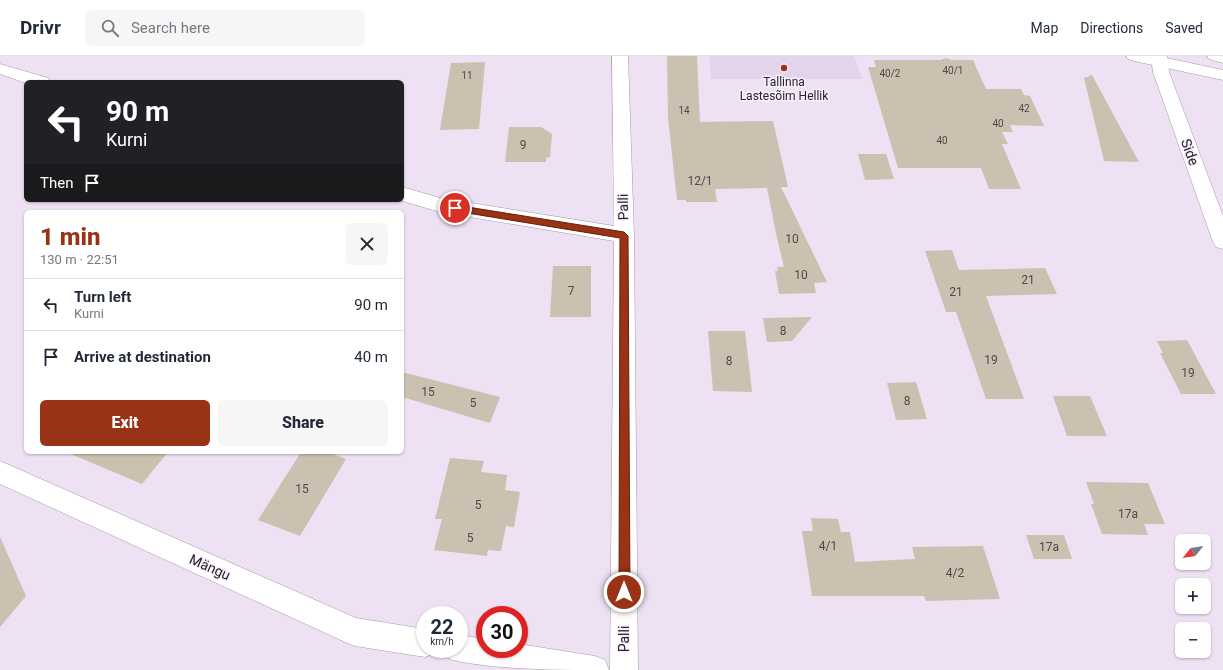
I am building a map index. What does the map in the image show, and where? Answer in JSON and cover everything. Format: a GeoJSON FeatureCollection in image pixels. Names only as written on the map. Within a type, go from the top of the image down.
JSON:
{"type":"FeatureCollection","features":[{"type":"Feature","properties":{"kind":"main road","name":"Palli"},"geometry":{"type":"LineString","coordinates":[[620,56],[624,236],[624,670]]}},
{"type":"Feature","properties":{"kind":"main road"},"geometry":{"type":"LineString","coordinates":[[1134,56],[1159,59],[1223,75]]}},
{"type":"Feature","properties":{"kind":"main road"},"geometry":{"type":"LineString","coordinates":[[1215,56],[1223,58]]}},
{"type":"Feature","properties":{"kind":"main road","name":"Side"},"geometry":{"type":"LineString","coordinates":[[1159,59],[1161,72],[1223,242]]}},
{"type":"Feature","properties":{"kind":"main road"},"geometry":{"type":"LineString","coordinates":[[0,69],[36,80]]}},
{"type":"Feature","properties":{"kind":"main road"},"geometry":{"type":"LineString","coordinates":[[404,195],[440,205],[624,236]]}},
{"type":"Feature","properties":{"kind":"main road","name":"Mängu"},"geometry":{"type":"LineString","coordinates":[[0,472],[355,632],[416,642]]}},
{"type":"Feature","properties":{"kind":"main road"},"geometry":{"type":"LineString","coordinates":[[468,649],[595,670]]}},
{"type":"Feature","properties":{"kind":"shaded area","name":"Tallinna Lastesõim Hellik"},"geometry":{"type":"Polygon","coordinates":[[[709,56],[854,56],[862,79],[711,79],[709,56]]]}},
{"type":"Feature","properties":{"kind":"building"},"geometry":{"type":"Polygon","coordinates":[[[667,56],[697,56],[700,122],[773,121],[788,187],[781,187],[827,282],[814,283],[816,293],[779,294],[775,271],[778,271],[777,267],[784,267],[767,188],[715,189],[717,202],[686,202],[686,200],[677,200],[668,118],[667,56]]]}},
{"type":"Feature","properties":{"kind":"building"},"geometry":{"type":"Polygon","coordinates":[[[946,58],[952,60],[973,60],[986,89],[1021,89],[1024,95],[1030,96],[1044,126],[1010,125],[1013,132],[1002,132],[1008,144],[1002,144],[1021,189],[989,189],[981,168],[898,168],[868,67],[876,67],[874,60],[940,60],[946,58]]]}},
{"type":"Feature","properties":{"kind":"building"},"geometry":{"type":"Polygon","coordinates":[[[485,62],[479,129],[440,130],[451,63],[485,62]]]}},
{"type":"Feature","properties":{"kind":"building"},"geometry":{"type":"Polygon","coordinates":[[[1092,75],[1139,162],[1104,161],[1084,78],[1092,75]]]}},
{"type":"Feature","properties":{"kind":"building"},"geometry":{"type":"Polygon","coordinates":[[[509,127],[541,127],[552,134],[550,157],[546,158],[546,162],[505,162],[509,127]]]}},
{"type":"Feature","properties":{"kind":"building"},"geometry":{"type":"Polygon","coordinates":[[[858,154],[886,154],[894,179],[865,180],[858,154]]]}},
{"type":"Feature","properties":{"kind":"building"},"geometry":{"type":"Polygon","coordinates":[[[952,250],[959,270],[1045,268],[1057,294],[986,296],[1024,399],[986,399],[956,312],[946,312],[925,251],[952,250]]]}},
{"type":"Feature","properties":{"kind":"building"},"geometry":{"type":"Polygon","coordinates":[[[553,266],[591,266],[591,317],[550,317],[553,266]]]}},
{"type":"Feature","properties":{"kind":"building"},"geometry":{"type":"Polygon","coordinates":[[[812,317],[792,341],[767,342],[763,318],[812,317]]]}},
{"type":"Feature","properties":{"kind":"building"},"geometry":{"type":"Polygon","coordinates":[[[708,331],[745,331],[752,392],[713,391],[708,331]]]}},
{"type":"Feature","properties":{"kind":"building"},"geometry":{"type":"Polygon","coordinates":[[[1187,340],[1216,394],[1181,394],[1160,353],[1163,353],[1157,341],[1187,340]]]}},
{"type":"Feature","properties":{"kind":"building"},"geometry":{"type":"Polygon","coordinates":[[[404,373],[500,397],[490,423],[404,398],[404,373]]]}},
{"type":"Feature","properties":{"kind":"building"},"geometry":{"type":"Polygon","coordinates":[[[916,382],[927,419],[896,420],[887,383],[916,382]]]}},
{"type":"Feature","properties":{"kind":"building"},"geometry":{"type":"Polygon","coordinates":[[[1053,396],[1090,396],[1107,436],[1067,436],[1053,396]]]}},
{"type":"Feature","properties":{"kind":"building"},"geometry":{"type":"Polygon","coordinates":[[[71,454],[166,454],[142,484],[71,454]]]}},
{"type":"Feature","properties":{"kind":"building"},"geometry":{"type":"Polygon","coordinates":[[[300,454],[333,454],[346,459],[300,536],[258,520],[300,454]]]}},
{"type":"Feature","properties":{"kind":"building"},"geometry":{"type":"Polygon","coordinates":[[[450,458],[484,461],[481,472],[507,475],[505,490],[520,492],[514,527],[506,526],[501,551],[488,550],[487,556],[434,550],[442,519],[435,519],[450,458]]]}},
{"type":"Feature","properties":{"kind":"building"},"geometry":{"type":"Polygon","coordinates":[[[1086,482],[1148,483],[1165,524],[1144,524],[1148,535],[1102,534],[1091,504],[1094,504],[1086,482]]]}},
{"type":"Feature","properties":{"kind":"building"},"geometry":{"type":"Polygon","coordinates":[[[811,518],[838,519],[841,532],[850,532],[855,562],[915,559],[912,547],[983,546],[1000,599],[926,601],[924,596],[812,596],[802,531],[813,531],[811,518]]]}},
{"type":"Feature","properties":{"kind":"building"},"geometry":{"type":"Polygon","coordinates":[[[1026,535],[1064,535],[1072,559],[1034,559],[1026,535]]]}},
{"type":"Feature","properties":{"kind":"building"},"geometry":{"type":"Polygon","coordinates":[[[0,537],[26,596],[0,627],[0,537]]]}},
{"type":"Feature","properties":{"kind":"place","name":"Tallinna Lastesõim Hellik"},"geometry":{"type":"Point","coordinates":[784,68]}},
{"type":"Feature","properties":{"kind":"route"},"geometry":{"type":"LineString","coordinates":[[455,208],[624,236],[624,592]]}}]}
